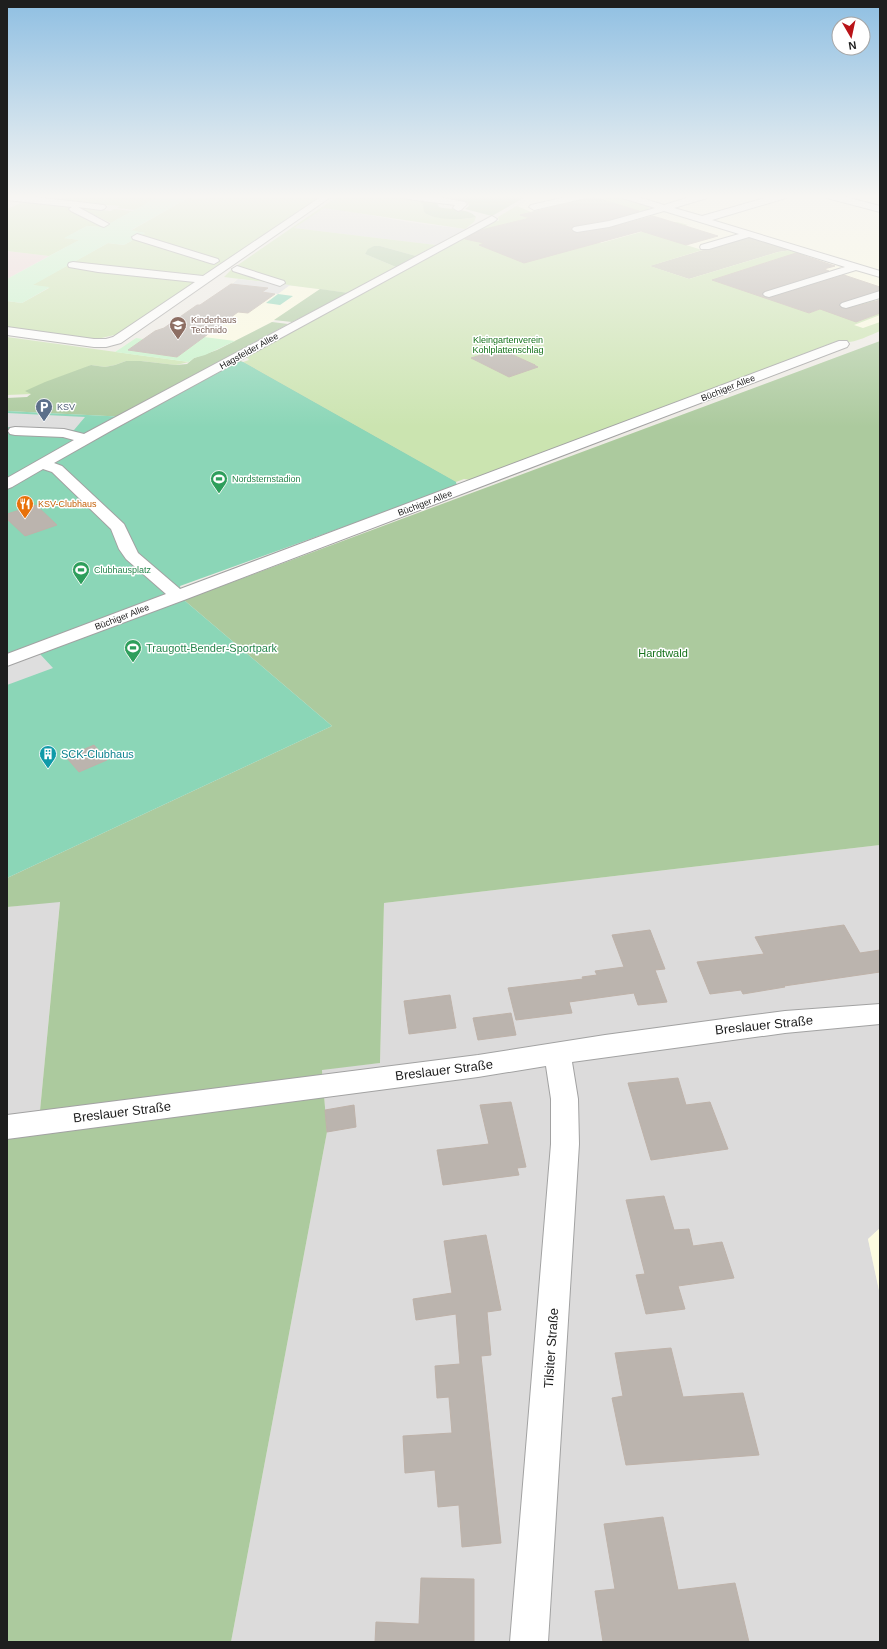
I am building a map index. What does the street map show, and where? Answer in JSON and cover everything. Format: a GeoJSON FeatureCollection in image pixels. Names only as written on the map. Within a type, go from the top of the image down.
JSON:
{"type":"FeatureCollection","features":[{"type":"Feature","properties":{"kind":"street"},"geometry":{"type":"LineString","coordinates":[[137,273],[206,280]]}},
{"type":"Feature","properties":{"kind":"street"},"geometry":{"type":"LineString","coordinates":[[7,331],[94,343],[117,340],[216,273]]}},
{"type":"Feature","properties":{"kind":"street"},"geometry":{"type":"LineString","coordinates":[[249,273],[280,283]]}},
{"type":"Feature","properties":{"kind":"street","name":"Hagsfelder Allee"},"geometry":{"type":"LineString","coordinates":[[7,484],[391,273]]}},
{"type":"Feature","properties":{"kind":"street"},"geometry":{"type":"LineString","coordinates":[[769,294],[835,273]]}},
{"type":"Feature","properties":{"kind":"street"},"geometry":{"type":"LineString","coordinates":[[846,305],[880,294]]}},
{"type":"Feature","properties":{"kind":"street","name":"Büchiger Allee"},"geometry":{"type":"LineString","coordinates":[[7,660],[843,344]]}},
{"type":"Feature","properties":{"kind":"street"},"geometry":{"type":"LineString","coordinates":[[15,430],[64,433],[85,440]]}},
{"type":"Feature","properties":{"kind":"street"},"geometry":{"type":"LineString","coordinates":[[42,464],[57,469],[118,527],[127,550],[132,556],[178,596]]}},
{"type":"Feature","properties":{"kind":"street","name":"Breslauer Straße"},"geometry":{"type":"LineString","coordinates":[[7,1127],[478,1066],[620,1043],[778,1022],[880,1014]]}},
{"type":"Feature","properties":{"kind":"street","name":"Tilsiter Straße"},"geometry":{"type":"LineString","coordinates":[[529,1642],[565,1144],[566,1103],[563,1079],[557,1054]]}},
{"type":"Feature","properties":{"kind":"shaded area"},"geometry":{"type":"Polygon","coordinates":[[[7,273],[18,273],[7,279],[7,273]]]}},
{"type":"Feature","properties":{"kind":"shaded area"},"geometry":{"type":"Polygon","coordinates":[[[647,273],[880,273],[880,327],[842,342],[647,273]]]}},
{"type":"Feature","properties":{"kind":"shaded area"},"geometry":{"type":"Polygon","coordinates":[[[670,273],[709,273],[689,279],[670,273]]]}},
{"type":"Feature","properties":{"kind":"shaded area"},"geometry":{"type":"Polygon","coordinates":[[[238,279],[320,289],[272,322],[235,341],[194,358],[189,362],[115,352],[136,338],[144,339],[169,330],[238,279]]]}},
{"type":"Feature","properties":{"kind":"shaded area"},"geometry":{"type":"Polygon","coordinates":[[[238,279],[290,285],[278,294],[227,288],[238,279]]]}},
{"type":"Feature","properties":{"kind":"shaded area","name":"KSV"},"geometry":{"type":"Polygon","coordinates":[[[7,413],[85,417],[74,430],[7,427],[7,413]]]}},
{"type":"Feature","properties":{"kind":"shaded area"},"geometry":{"type":"Polygon","coordinates":[[[40,654],[53,668],[7,685],[7,666],[40,654]]]}},
{"type":"Feature","properties":{"kind":"shaded area"},"geometry":{"type":"Polygon","coordinates":[[[880,845],[880,1228],[868,1239],[880,1295],[880,1642],[231,1642],[327,1132],[322,1069],[380,1063],[384,903],[880,845]]]}},
{"type":"Feature","properties":{"kind":"shaded area"},"geometry":{"type":"Polygon","coordinates":[[[60,901],[40,1111],[7,1115],[7,907],[60,901]]]}},
{"type":"Feature","properties":{"kind":"shaded area"},"geometry":{"type":"Polygon","coordinates":[[[880,1228],[880,1295],[868,1239],[880,1228]]]}},
{"type":"Feature","properties":{"kind":"green space"},"geometry":{"type":"Polygon","coordinates":[[[18,273],[55,273],[33,285],[50,287],[22,303],[7,301],[7,279],[18,273]]]}},
{"type":"Feature","properties":{"kind":"green space"},"geometry":{"type":"Polygon","coordinates":[[[54,273],[210,273],[119,334],[97,339],[7,328],[7,301],[22,303],[49,288],[32,285],[54,273]]]}},
{"type":"Feature","properties":{"kind":"green space"},"geometry":{"type":"Polygon","coordinates":[[[228,273],[385,273],[349,293],[224,277],[228,273]]]}},
{"type":"Feature","properties":{"kind":"green space","name":"Kleingartenverein Kohlplattenschlag"},"geometry":{"type":"Polygon","coordinates":[[[396,273],[671,273],[689,279],[709,273],[735,273],[713,280],[809,313],[829,306],[840,310],[880,296],[880,299],[873,301],[879,303],[880,315],[854,325],[863,328],[880,322],[880,331],[865,338],[853,341],[837,341],[666,406],[666,408],[471,480],[464,479],[456,482],[243,362],[249,360],[246,356],[318,317],[323,316],[322,315],[380,282],[388,280],[387,278],[396,273]]]}},
{"type":"Feature","properties":{"kind":"green space"},"geometry":{"type":"Polygon","coordinates":[[[320,289],[349,293],[292,322],[274,320],[320,289]]]}},
{"type":"Feature","properties":{"kind":"green space"},"geometry":{"type":"Polygon","coordinates":[[[278,294],[293,296],[280,305],[266,303],[278,294]]]}},
{"type":"Feature","properties":{"kind":"green space"},"geometry":{"type":"Polygon","coordinates":[[[272,322],[288,324],[229,356],[243,362],[456,482],[7,487],[127,417],[7,411],[7,398],[27,397],[31,394],[25,391],[91,365],[105,367],[126,361],[176,365],[187,364],[194,358],[217,350],[272,322]]]}},
{"type":"Feature","properties":{"kind":"green space"},"geometry":{"type":"Polygon","coordinates":[[[7,337],[189,362],[176,365],[126,361],[105,367],[91,365],[32,394],[7,395],[7,337]]]}},
{"type":"Feature","properties":{"kind":"green space"},"geometry":{"type":"Polygon","coordinates":[[[204,337],[235,341],[205,355],[194,358],[189,362],[115,352],[136,338],[144,339],[129,350],[177,357],[204,337]]]}},
{"type":"Feature","properties":{"kind":"green space","name":"Hardtwald"},"geometry":{"type":"Polygon","coordinates":[[[880,341],[880,845],[384,903],[380,1063],[322,1070],[327,1132],[231,1642],[7,1642],[7,1115],[40,1111],[60,902],[7,907],[7,878],[332,726],[184,600],[880,341]]]}},
{"type":"Feature","properties":{"kind":"green space","name":"Traugott-Bender-Sportpark"},"geometry":{"type":"Polygon","coordinates":[[[235,361],[243,362],[456,482],[457,486],[180,586],[184,600],[332,726],[7,878],[7,411],[128,417],[235,361]]]}},
{"type":"Feature","properties":{"kind":"building"},"geometry":{"type":"Polygon","coordinates":[[[734,273],[823,273],[765,291],[762,294],[764,297],[769,298],[844,275],[880,287],[880,290],[842,302],[839,306],[846,309],[880,300],[880,313],[856,322],[820,309],[809,313],[712,280],[734,273]]]}},
{"type":"Feature","properties":{"kind":"building"},"geometry":{"type":"Polygon","coordinates":[[[231,284],[268,288],[262,292],[275,294],[248,313],[238,312],[177,357],[128,350],[155,331],[164,328],[231,284]]]}},
{"type":"Feature","properties":{"kind":"building"},"geometry":{"type":"Polygon","coordinates":[[[500,349],[538,367],[509,377],[471,358],[500,349]]]}},
{"type":"Feature","properties":{"kind":"building"},"geometry":{"type":"Polygon","coordinates":[[[36,505],[57,525],[25,536],[7,519],[7,514],[36,505]]]}},
{"type":"Feature","properties":{"kind":"building"},"geometry":{"type":"Polygon","coordinates":[[[94,745],[107,760],[79,772],[66,757],[94,745]]]}},
{"type":"Feature","properties":{"kind":"building"},"geometry":{"type":"Polygon","coordinates":[[[844,925],[860,953],[880,950],[880,972],[784,986],[785,987],[743,994],[741,990],[710,994],[697,962],[764,954],[755,937],[844,925]]]}},
{"type":"Feature","properties":{"kind":"building"},"geometry":{"type":"Polygon","coordinates":[[[650,930],[665,969],[655,970],[667,1002],[638,1005],[634,993],[569,1002],[572,1013],[516,1020],[508,988],[583,979],[582,977],[597,975],[595,971],[624,967],[612,935],[650,930]]]}},
{"type":"Feature","properties":{"kind":"building"},"geometry":{"type":"Polygon","coordinates":[[[450,995],[456,1028],[409,1034],[404,1001],[450,995]]]}},
{"type":"Feature","properties":{"kind":"building"},"geometry":{"type":"Polygon","coordinates":[[[511,1013],[516,1035],[478,1040],[473,1018],[511,1013]]]}},
{"type":"Feature","properties":{"kind":"building"},"geometry":{"type":"Polygon","coordinates":[[[678,1078],[686,1105],[710,1102],[728,1149],[651,1160],[628,1083],[678,1078]]]}},
{"type":"Feature","properties":{"kind":"building"},"geometry":{"type":"Polygon","coordinates":[[[511,1102],[526,1167],[517,1168],[519,1175],[443,1185],[437,1150],[489,1144],[480,1105],[511,1102]]]}},
{"type":"Feature","properties":{"kind":"building"},"geometry":{"type":"Polygon","coordinates":[[[354,1105],[356,1127],[327,1132],[325,1110],[354,1105]]]}},
{"type":"Feature","properties":{"kind":"building"},"geometry":{"type":"Polygon","coordinates":[[[664,1196],[674,1230],[689,1229],[693,1246],[722,1242],[734,1278],[678,1286],[685,1309],[646,1314],[636,1275],[645,1274],[626,1200],[664,1196]]]}},
{"type":"Feature","properties":{"kind":"building"},"geometry":{"type":"Polygon","coordinates":[[[486,1235],[501,1310],[487,1312],[491,1355],[481,1356],[501,1543],[462,1547],[459,1505],[438,1507],[435,1470],[405,1473],[403,1436],[452,1433],[449,1397],[437,1398],[435,1366],[460,1364],[456,1314],[416,1320],[413,1299],[452,1293],[444,1241],[486,1235]]]}},
{"type":"Feature","properties":{"kind":"building"},"geometry":{"type":"Polygon","coordinates":[[[671,1348],[683,1397],[743,1393],[759,1455],[626,1465],[612,1398],[623,1396],[615,1353],[671,1348]]]}},
{"type":"Feature","properties":{"kind":"building"},"geometry":{"type":"Polygon","coordinates":[[[663,1517],[678,1590],[735,1583],[749,1642],[603,1642],[595,1591],[615,1589],[604,1524],[663,1517]]]}},
{"type":"Feature","properties":{"kind":"building"},"geometry":{"type":"Polygon","coordinates":[[[421,1578],[474,1579],[474,1642],[375,1642],[376,1622],[419,1624],[421,1578]]]}},
{"type":"Feature","properties":{"kind":"place","name":"Kinderhaus Technido"},"geometry":{"type":"Point","coordinates":[178,340]}},
{"type":"Feature","properties":{"kind":"place","name":"KSV"},"geometry":{"type":"Point","coordinates":[44,422]}},
{"type":"Feature","properties":{"kind":"place","name":"Nordsternstadion"},"geometry":{"type":"Point","coordinates":[219,494]}},
{"type":"Feature","properties":{"kind":"place","name":"KSV-Clubhaus"},"geometry":{"type":"Point","coordinates":[25,519]}},
{"type":"Feature","properties":{"kind":"place","name":"Clubhausplatz"},"geometry":{"type":"Point","coordinates":[81,585]}},
{"type":"Feature","properties":{"kind":"place","name":"Traugott-Bender-Sportpark"},"geometry":{"type":"Point","coordinates":[133,663]}},
{"type":"Feature","properties":{"kind":"place","name":"SCK-Clubhaus"},"geometry":{"type":"Point","coordinates":[48,769]}}]}
